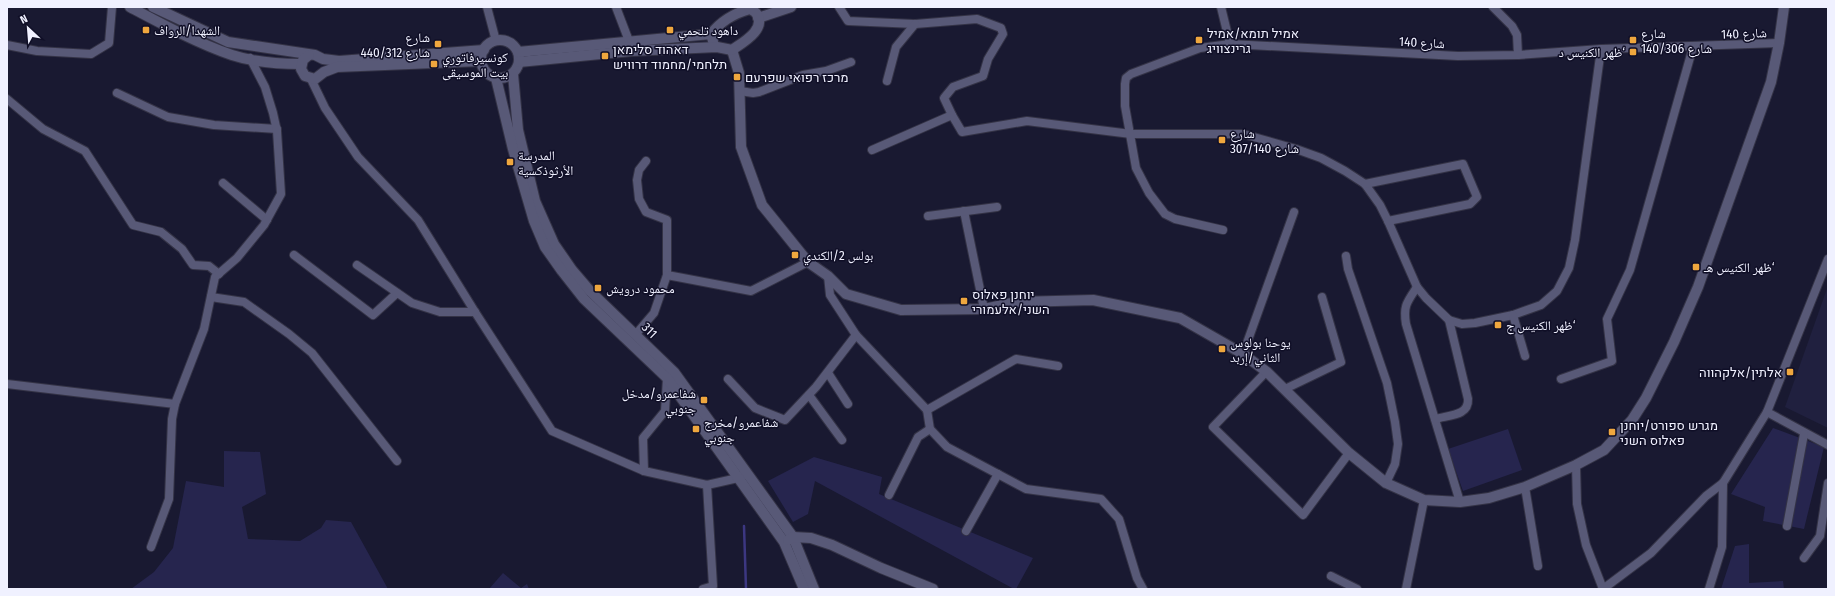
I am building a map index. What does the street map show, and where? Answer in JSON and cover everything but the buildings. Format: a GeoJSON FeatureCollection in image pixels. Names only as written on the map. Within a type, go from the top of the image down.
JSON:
{"type":"FeatureCollection","features":[{"type":"Feature","properties":{"kind":"street"},"geometry":{"type":"LineString","coordinates":[[7,45],[37,51],[91,54],[109,43],[112,7]]}},
{"type":"Feature","properties":{"kind":"street"},"geometry":{"type":"LineString","coordinates":[[130,7],[160,23],[232,55],[277,64],[301,64]]}},
{"type":"Feature","properties":{"kind":"street"},"geometry":{"type":"LineString","coordinates":[[152,7],[228,42],[315,55],[322,59],[339,61],[484,50]]}},
{"type":"Feature","properties":{"kind":"street"},"geometry":{"type":"LineString","coordinates":[[487,7],[496,41]]}},
{"type":"Feature","properties":{"kind":"street"},"geometry":{"type":"LineString","coordinates":[[616,7],[629,41]]}},
{"type":"Feature","properties":{"kind":"street"},"geometry":{"type":"LineString","coordinates":[[758,18],[791,7]]}},
{"type":"Feature","properties":{"kind":"street"},"geometry":{"type":"LineString","coordinates":[[839,7],[848,21],[915,24],[977,19],[1001,28],[1003,34],[988,59],[983,76],[953,87],[944,98],[962,132],[1027,121],[1131,134],[1243,134],[1296,149],[1321,158],[1365,184],[1380,205],[1417,287],[1449,320],[1462,324],[1475,323],[1513,315],[1541,306],[1557,291],[1569,268],[1575,240],[1601,49]]}},
{"type":"Feature","properties":{"kind":"street"},"geometry":{"type":"LineString","coordinates":[[1221,7],[1230,44]]}},
{"type":"Feature","properties":{"kind":"street"},"geometry":{"type":"LineString","coordinates":[[1493,7],[1512,26],[1516,35],[1518,56]]}},
{"type":"Feature","properties":{"kind":"street"},"geometry":{"type":"LineString","coordinates":[[732,50],[739,73],[741,147],[762,205],[808,262],[828,276],[846,294],[900,310],[984,309],[1017,302],[1093,300],[1180,318],[1243,354],[1266,372],[1285,389],[1349,454],[1386,483],[1424,500],[1460,502],[1489,498],[1525,487],[1576,465],[1604,450],[1632,420],[1646,398],[1674,342],[1698,287],[1771,82],[1779,44],[1784,7]]}},
{"type":"Feature","properties":{"kind":"street"},"geometry":{"type":"LineString","coordinates":[[717,47],[712,40],[712,34],[718,26],[735,11],[750,8],[756,13],[759,23],[754,32],[732,50]]}},
{"type":"Feature","properties":{"kind":"street"},"geometry":{"type":"LineString","coordinates":[[887,81],[896,47],[915,24]]}},
{"type":"Feature","properties":{"kind":"street"},"geometry":{"type":"LineString","coordinates":[[519,57],[629,41],[712,34]]}},
{"type":"Feature","properties":{"kind":"street"},"geometry":{"type":"LineString","coordinates":[[503,40],[509,42],[519,57],[513,74],[503,78],[496,78],[487,73],[481,61],[484,50],[490,44],[503,40]]}},
{"type":"Feature","properties":{"kind":"street","name":"شارع 140"},"geometry":{"type":"LineString","coordinates":[[1131,134],[1125,106],[1126,78],[1152,64],[1200,48],[1230,44],[1458,56],[1518,56],[1601,49],[1779,44]]}},
{"type":"Feature","properties":{"kind":"street"},"geometry":{"type":"LineString","coordinates":[[519,57],[717,47],[732,50]]}},
{"type":"Feature","properties":{"kind":"street"},"geometry":{"type":"LineString","coordinates":[[1562,379],[1612,361],[1607,319],[1630,270],[1693,47]]}},
{"type":"Feature","properties":{"kind":"street"},"geometry":{"type":"LineString","coordinates":[[309,55],[301,64],[302,73],[311,79],[325,108],[358,157],[418,220],[474,312],[552,431],[644,471],[707,485],[742,475]]}},
{"type":"Feature","properties":{"kind":"street"},"geometry":{"type":"LineString","coordinates":[[151,547],[169,499],[172,419],[176,404],[204,329],[215,277],[237,258],[267,220],[281,194],[277,129],[265,87],[250,58]]}},
{"type":"Feature","properties":{"kind":"street"},"geometry":{"type":"LineString","coordinates":[[322,59],[325,64],[324,72]]}},
{"type":"Feature","properties":{"kind":"street"},"geometry":{"type":"LineString","coordinates":[[311,79],[319,77],[324,72],[338,67],[481,61]]}},
{"type":"Feature","properties":{"kind":"street"},"geometry":{"type":"LineString","coordinates":[[740,91],[753,93],[759,92],[803,75],[826,71],[851,62]]}},
{"type":"Feature","properties":{"kind":"street","name":"311"},"geometry":{"type":"LineString","coordinates":[[513,74],[518,130],[535,201],[554,244],[572,270],[590,290],[674,372],[742,475],[788,540],[814,589]]}},
{"type":"Feature","properties":{"kind":"street","name":"311"},"geometry":{"type":"LineString","coordinates":[[496,78],[512,149],[534,221],[545,247],[584,299],[667,378],[742,475]]}},
{"type":"Feature","properties":{"kind":"street"},"geometry":{"type":"LineString","coordinates":[[117,93],[168,117],[214,125],[277,129]]}},
{"type":"Feature","properties":{"kind":"street"},"geometry":{"type":"LineString","coordinates":[[7,99],[43,130],[85,151],[133,225],[162,232],[182,249],[193,265],[209,266],[219,274]]}},
{"type":"Feature","properties":{"kind":"street"},"geometry":{"type":"LineString","coordinates":[[872,150],[952,115]]}},
{"type":"Feature","properties":{"kind":"street"},"geometry":{"type":"LineString","coordinates":[[1131,134],[1136,168],[1149,193],[1166,214],[1175,219],[1223,230]]}},
{"type":"Feature","properties":{"kind":"street"},"geometry":{"type":"LineString","coordinates":[[636,334],[654,312],[668,275],[667,220],[646,212],[639,199],[637,180],[639,170],[646,160]]}},
{"type":"Feature","properties":{"kind":"street"},"geometry":{"type":"LineString","coordinates":[[1365,184],[1463,164],[1477,196],[1470,204],[1388,221]]}},
{"type":"Feature","properties":{"kind":"street"},"geometry":{"type":"LineString","coordinates":[[223,183],[267,220]]}},
{"type":"Feature","properties":{"kind":"street"},"geometry":{"type":"LineString","coordinates":[[928,216],[997,207]]}},
{"type":"Feature","properties":{"kind":"street"},"geometry":{"type":"LineString","coordinates":[[964,211],[984,309]]}},
{"type":"Feature","properties":{"kind":"street"},"geometry":{"type":"LineString","coordinates":[[1243,354],[1294,212]]}},
{"type":"Feature","properties":{"kind":"street"},"geometry":{"type":"LineString","coordinates":[[294,256],[373,315],[397,293]]}},
{"type":"Feature","properties":{"kind":"street"},"geometry":{"type":"LineString","coordinates":[[1346,256],[1348,269],[1387,383],[1397,437],[1398,444],[1395,464],[1386,483]]}},
{"type":"Feature","properties":{"kind":"street"},"geometry":{"type":"LineString","coordinates":[[1576,465],[1577,504],[1586,545],[1603,589],[1651,553],[1706,496],[1723,483],[1767,412],[1828,259]]}},
{"type":"Feature","properties":{"kind":"street"},"geometry":{"type":"LineString","coordinates":[[668,275],[751,291],[808,262]]}},
{"type":"Feature","properties":{"kind":"street"},"geometry":{"type":"LineString","coordinates":[[357,265],[412,303],[440,312],[474,312]]}},
{"type":"Feature","properties":{"kind":"street"},"geometry":{"type":"LineString","coordinates":[[828,276],[830,295],[856,336],[927,410],[930,429],[947,447],[1026,489],[1101,499],[1119,519],[1137,578],[1143,589]]}},
{"type":"Feature","properties":{"kind":"street"},"geometry":{"type":"LineString","coordinates":[[1417,287],[1404,311],[1406,324],[1460,502]]}},
{"type":"Feature","properties":{"kind":"street"},"geometry":{"type":"LineString","coordinates":[[211,297],[244,302],[289,334],[312,353],[397,461]]}},
{"type":"Feature","properties":{"kind":"street"},"geometry":{"type":"LineString","coordinates":[[1285,389],[1341,362],[1322,297]]}},
{"type":"Feature","properties":{"kind":"street"},"geometry":{"type":"LineString","coordinates":[[1513,315],[1525,356]]}},
{"type":"Feature","properties":{"kind":"street"},"geometry":{"type":"LineString","coordinates":[[1435,418],[1460,413],[1466,410],[1468,406],[1468,399],[1449,320]]}},
{"type":"Feature","properties":{"kind":"street"},"geometry":{"type":"LineString","coordinates":[[728,379],[756,408],[785,420],[809,395],[856,336]]}},
{"type":"Feature","properties":{"kind":"street"},"geometry":{"type":"LineString","coordinates":[[927,410],[1016,360],[1058,366]]}},
{"type":"Feature","properties":{"kind":"street"},"geometry":{"type":"LineString","coordinates":[[828,372],[848,404]]}},
{"type":"Feature","properties":{"kind":"street"},"geometry":{"type":"LineString","coordinates":[[1266,372],[1213,427],[1303,515],[1349,454]]}},
{"type":"Feature","properties":{"kind":"street"},"geometry":{"type":"LineString","coordinates":[[644,471],[643,438],[665,411],[667,378]]}},
{"type":"Feature","properties":{"kind":"street"},"geometry":{"type":"LineString","coordinates":[[7,384],[176,404]]}},
{"type":"Feature","properties":{"kind":"street"},"geometry":{"type":"LineString","coordinates":[[809,395],[842,440]]}},
{"type":"Feature","properties":{"kind":"street"},"geometry":{"type":"LineString","coordinates":[[1767,412],[1804,434],[1828,445]]}},
{"type":"Feature","properties":{"kind":"street"},"geometry":{"type":"LineString","coordinates":[[889,495],[918,437],[930,429]]}},
{"type":"Feature","properties":{"kind":"street"},"geometry":{"type":"LineString","coordinates":[[1787,526],[1804,434]]}},
{"type":"Feature","properties":{"kind":"street"},"geometry":{"type":"LineString","coordinates":[[966,531],[998,474]]}},
{"type":"Feature","properties":{"kind":"street"},"geometry":{"type":"LineString","coordinates":[[1709,589],[1722,547],[1723,483]]}},
{"type":"Feature","properties":{"kind":"street"},"geometry":{"type":"LineString","coordinates":[[1804,558],[1820,536],[1828,483]]}},
{"type":"Feature","properties":{"kind":"street"},"geometry":{"type":"LineString","coordinates":[[703,589],[713,586],[707,485]]}},
{"type":"Feature","properties":{"kind":"street"},"geometry":{"type":"LineString","coordinates":[[1525,487],[1538,566]]}},
{"type":"Feature","properties":{"kind":"street"},"geometry":{"type":"LineString","coordinates":[[1406,589],[1424,500]]}},
{"type":"Feature","properties":{"kind":"street"},"geometry":{"type":"LineString","coordinates":[[788,540],[811,538],[832,545],[881,568],[933,589]]}},
{"type":"Feature","properties":{"kind":"street","name":"311"},"geometry":{"type":"LineString","coordinates":[[788,540],[804,589]]}},
{"type":"Feature","properties":{"kind":"street"},"geometry":{"type":"LineString","coordinates":[[1331,576],[1357,589]]}},
{"type":"Feature","properties":{"kind":"shaded area"},"geometry":{"type":"Polygon","coordinates":[[[1828,286],[1828,428],[1785,407],[1828,286]]]}},
{"type":"Feature","properties":{"kind":"shaded area"},"geometry":{"type":"Polygon","coordinates":[[[1773,428],[1824,447],[1804,529],[1763,521],[1765,507],[1731,494],[1773,428]]]}},
{"type":"Feature","properties":{"kind":"shaded area"},"geometry":{"type":"Polygon","coordinates":[[[1508,429],[1522,470],[1463,491],[1448,449],[1508,429]]]}},
{"type":"Feature","properties":{"kind":"shaded area"},"geometry":{"type":"Polygon","coordinates":[[[224,451],[260,452],[266,494],[242,507],[248,539],[300,541],[321,528],[326,520],[351,522],[388,589],[131,589],[154,572],[173,548],[186,481],[224,487],[224,451]]]}},
{"type":"Feature","properties":{"kind":"shaded area"},"geometry":{"type":"Polygon","coordinates":[[[814,457],[882,477],[879,494],[1033,558],[1016,589],[815,481],[808,514],[793,522],[768,481],[814,457]]]}},
{"type":"Feature","properties":{"kind":"shaded area"},"geometry":{"type":"Polygon","coordinates":[[[1749,544],[1749,583],[1783,581],[1784,589],[1721,589],[1735,546],[1749,544]]]}},
{"type":"Feature","properties":{"kind":"shaded area"},"geometry":{"type":"Polygon","coordinates":[[[503,573],[521,588],[527,584],[529,589],[489,589],[503,573]]]}},
{"type":"Feature","properties":{"kind":"waterway"},"geometry":{"type":"LineString","coordinates":[[744,526],[746,589]]}},
{"type":"Feature","properties":{"kind":"place","name":"الشهدا/الرواف"},"geometry":{"type":"Point","coordinates":[146,30]}},
{"type":"Feature","properties":{"kind":"place","name":"داهود تلحمي"},"geometry":{"type":"Point","coordinates":[670,30]}},
{"type":"Feature","properties":{"kind":"place","name":"אמיל תומא/אמיל גרינצוויג"},"geometry":{"type":"Point","coordinates":[1199,40]}},
{"type":"Feature","properties":{"kind":"place","name":"شارع 140/شارع 306"},"geometry":{"type":"Point","coordinates":[1633,40]}},
{"type":"Feature","properties":{"kind":"place","name":"شارع 440/شارع 312"},"geometry":{"type":"Point","coordinates":[438,44]}},
{"type":"Feature","properties":{"kind":"place","name":"ظهر الكنيس د‘"},"geometry":{"type":"Point","coordinates":[1633,52]}},
{"type":"Feature","properties":{"kind":"place","name":"דאהוד סלימאן תלחמי/מחמוד דרוויש"},"geometry":{"type":"Point","coordinates":[605,56]}},
{"type":"Feature","properties":{"kind":"place","name":"كونسيرفاتوري بيت الموسيقى"},"geometry":{"type":"Point","coordinates":[434,64]}},
{"type":"Feature","properties":{"kind":"place","name":"מרכז רפואי שפרעם"},"geometry":{"type":"Point","coordinates":[737,77]}},
{"type":"Feature","properties":{"kind":"place","name":"شارع 307/شارع 140"},"geometry":{"type":"Point","coordinates":[1222,140]}},
{"type":"Feature","properties":{"kind":"place","name":"المدرسة الأرثوذكسية"},"geometry":{"type":"Point","coordinates":[510,162]}},
{"type":"Feature","properties":{"kind":"place","name":"بولس 2/الكندي"},"geometry":{"type":"Point","coordinates":[795,255]}},
{"type":"Feature","properties":{"kind":"place","name":"ظهر الكنيس هـ‘"},"geometry":{"type":"Point","coordinates":[1696,267]}},
{"type":"Feature","properties":{"kind":"place","name":"محمود درويش"},"geometry":{"type":"Point","coordinates":[598,288]}},
{"type":"Feature","properties":{"kind":"place","name":"יוחנן פאלוס השני/אלעמורי"},"geometry":{"type":"Point","coordinates":[964,301]}},
{"type":"Feature","properties":{"kind":"place","name":"ظهر الكنيس ج‘"},"geometry":{"type":"Point","coordinates":[1498,325]}},
{"type":"Feature","properties":{"kind":"place","name":"يوحنا بولوس الثاني/إربد"},"geometry":{"type":"Point","coordinates":[1222,349]}},
{"type":"Feature","properties":{"kind":"place","name":"אלתין/אלקהווה"},"geometry":{"type":"Point","coordinates":[1790,372]}},
{"type":"Feature","properties":{"kind":"place","name":"شفاعمرو/مدخل جنوبي"},"geometry":{"type":"Point","coordinates":[704,400]}},
{"type":"Feature","properties":{"kind":"place","name":"شفاعمرو/مخرج جنوبي"},"geometry":{"type":"Point","coordinates":[696,429]}},
{"type":"Feature","properties":{"kind":"place","name":"מגרש ספורט/יוחנן פאלוס השני"},"geometry":{"type":"Point","coordinates":[1612,432]}}]}
